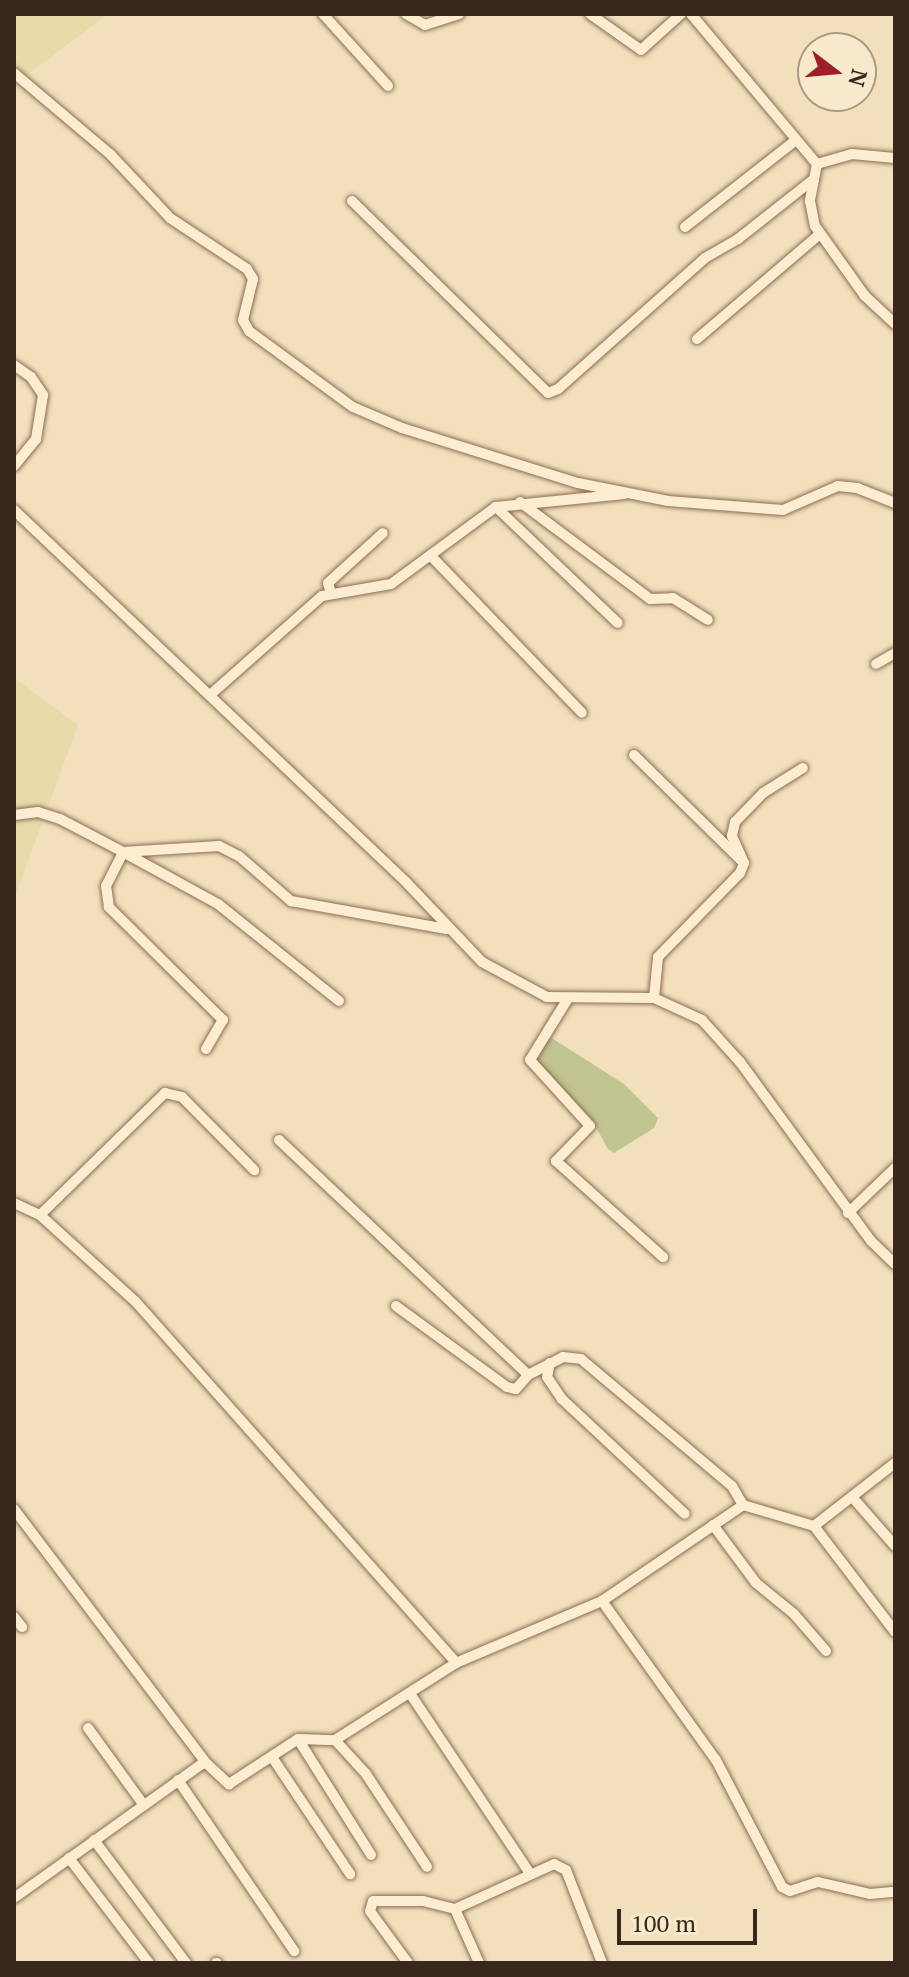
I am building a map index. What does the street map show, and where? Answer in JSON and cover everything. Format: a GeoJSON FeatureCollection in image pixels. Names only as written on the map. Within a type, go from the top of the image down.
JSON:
{"type":"FeatureCollection","features":[{"type":"Feature","properties":{"kind":"street"},"geometry":{"type":"LineString","coordinates":[[323,14],[388,86]]}},
{"type":"Feature","properties":{"kind":"street"},"geometry":{"type":"LineString","coordinates":[[406,14],[425,25],[459,14]]}},
{"type":"Feature","properties":{"kind":"street"},"geometry":{"type":"LineString","coordinates":[[590,14],[641,50],[681,14]]}},
{"type":"Feature","properties":{"kind":"street"},"geometry":{"type":"LineString","coordinates":[[691,14],[817,164]]}},
{"type":"Feature","properties":{"kind":"street"},"geometry":{"type":"LineString","coordinates":[[14,73],[110,154],[170,218],[247,269],[253,279],[243,320],[249,331],[337,397],[424,435],[626,493],[783,510],[838,486],[895,503]]}},
{"type":"Feature","properties":{"kind":"street"},"geometry":{"type":"LineString","coordinates":[[685,227],[796,140]]}},
{"type":"Feature","properties":{"kind":"street"},"geometry":{"type":"LineString","coordinates":[[817,164],[852,154],[895,158]]}},
{"type":"Feature","properties":{"kind":"street"},"geometry":{"type":"LineString","coordinates":[[817,164],[810,201],[820,234],[865,296],[895,324]]}},
{"type":"Feature","properties":{"kind":"street"},"geometry":{"type":"LineString","coordinates":[[352,201],[548,393],[558,389],[705,258],[738,239],[814,179]]}},
{"type":"Feature","properties":{"kind":"street"},"geometry":{"type":"LineString","coordinates":[[697,339],[820,234]]}},
{"type":"Feature","properties":{"kind":"street"},"geometry":{"type":"LineString","coordinates":[[14,365],[31,377],[43,395],[36,439],[14,466]]}},
{"type":"Feature","properties":{"kind":"street"},"geometry":{"type":"LineString","coordinates":[[210,695],[314,602],[331,593],[391,584],[432,557],[496,507],[520,502],[595,500],[626,493]]}},
{"type":"Feature","properties":{"kind":"street"},"geometry":{"type":"LineString","coordinates":[[520,502],[650,599],[673,598],[708,620]]}},
{"type":"Feature","properties":{"kind":"street"},"geometry":{"type":"LineString","coordinates":[[496,507],[618,623]]}},
{"type":"Feature","properties":{"kind":"street"},"geometry":{"type":"LineString","coordinates":[[14,510],[406,882],[446,929],[482,962],[525,989],[567,1000],[654,998],[685,1009],[723,1040],[848,1213],[895,1264]]}},
{"type":"Feature","properties":{"kind":"street"},"geometry":{"type":"LineString","coordinates":[[331,593],[328,583],[383,533]]}},
{"type":"Feature","properties":{"kind":"street"},"geometry":{"type":"LineString","coordinates":[[432,557],[582,713]]}},
{"type":"Feature","properties":{"kind":"street"},"geometry":{"type":"LineString","coordinates":[[876,664],[895,653]]}},
{"type":"Feature","properties":{"kind":"street"},"geometry":{"type":"LineString","coordinates":[[634,755],[744,863]]}},
{"type":"Feature","properties":{"kind":"street"},"geometry":{"type":"LineString","coordinates":[[744,863],[732,836],[735,822],[763,793],[803,768]]}},
{"type":"Feature","properties":{"kind":"street"},"geometry":{"type":"LineString","coordinates":[[14,815],[38,812],[60,819],[218,904],[339,1001]]}},
{"type":"Feature","properties":{"kind":"street"},"geometry":{"type":"LineString","coordinates":[[123,852],[219,846],[239,856],[291,901],[446,929]]}},
{"type":"Feature","properties":{"kind":"street"},"geometry":{"type":"LineString","coordinates":[[123,852],[106,886],[109,907],[223,1020],[206,1049]]}},
{"type":"Feature","properties":{"kind":"street"},"geometry":{"type":"LineString","coordinates":[[654,998],[658,957],[734,881],[744,863]]}},
{"type":"Feature","properties":{"kind":"street"},"geometry":{"type":"LineString","coordinates":[[567,1000],[530,1060],[590,1126],[556,1161],[663,1257]]}},
{"type":"Feature","properties":{"kind":"street"},"geometry":{"type":"LineString","coordinates":[[40,1215],[165,1093],[182,1097],[254,1170]]}},
{"type":"Feature","properties":{"kind":"street"},"geometry":{"type":"LineString","coordinates":[[279,1140],[528,1375]]}},
{"type":"Feature","properties":{"kind":"street"},"geometry":{"type":"LineString","coordinates":[[848,1213],[895,1168]]}},
{"type":"Feature","properties":{"kind":"street"},"geometry":{"type":"LineString","coordinates":[[16,1210],[40,1215],[135,1301],[456,1663]]}},
{"type":"Feature","properties":{"kind":"street"},"geometry":{"type":"LineString","coordinates":[[396,1306],[507,1387],[516,1389],[528,1375],[572,1354],[581,1359],[732,1486],[743,1505],[814,1526],[895,1632]]}},
{"type":"Feature","properties":{"kind":"street"},"geometry":{"type":"LineString","coordinates":[[550,1363],[547,1377],[562,1399],[685,1514]]}},
{"type":"Feature","properties":{"kind":"street"},"geometry":{"type":"LineString","coordinates":[[814,1526],[895,1463]]}},
{"type":"Feature","properties":{"kind":"street"},"geometry":{"type":"LineString","coordinates":[[853,1498],[895,1546]]}},
{"type":"Feature","properties":{"kind":"street"},"geometry":{"type":"LineString","coordinates":[[14,1509],[205,1762],[229,1784],[298,1739],[335,1740],[411,1695],[456,1663],[602,1601],[743,1505]]}},
{"type":"Feature","properties":{"kind":"street"},"geometry":{"type":"LineString","coordinates":[[713,1525],[756,1583],[794,1614],[826,1651]]}},
{"type":"Feature","properties":{"kind":"street"},"geometry":{"type":"LineString","coordinates":[[602,1601],[716,1760],[782,1887],[790,1891],[818,1882],[870,1894],[895,1892]]}},
{"type":"Feature","properties":{"kind":"street"},"geometry":{"type":"LineString","coordinates":[[14,1617],[22,1627]]}},
{"type":"Feature","properties":{"kind":"street"},"geometry":{"type":"LineString","coordinates":[[411,1695],[529,1872]]}},
{"type":"Feature","properties":{"kind":"street"},"geometry":{"type":"LineString","coordinates":[[88,1728],[143,1804]]}},
{"type":"Feature","properties":{"kind":"street"},"geometry":{"type":"LineString","coordinates":[[298,1739],[371,1855]]}},
{"type":"Feature","properties":{"kind":"street"},"geometry":{"type":"LineString","coordinates":[[335,1740],[366,1774],[427,1867]]}},
{"type":"Feature","properties":{"kind":"street"},"geometry":{"type":"LineString","coordinates":[[272,1757],[350,1874]]}},
{"type":"Feature","properties":{"kind":"street"},"geometry":{"type":"LineString","coordinates":[[14,1898],[205,1762]]}},
{"type":"Feature","properties":{"kind":"street"},"geometry":{"type":"LineString","coordinates":[[178,1780],[294,1951]]}},
{"type":"Feature","properties":{"kind":"street"},"geometry":{"type":"LineString","coordinates":[[94,1840],[186,1963]]}},
{"type":"Feature","properties":{"kind":"street"},"geometry":{"type":"LineString","coordinates":[[69,1858],[149,1963]]}},
{"type":"Feature","properties":{"kind":"street"},"geometry":{"type":"LineString","coordinates":[[408,1963],[370,1911],[373,1901],[423,1901],[455,1909],[529,1872],[554,1864],[566,1870],[602,1963]]}},
{"type":"Feature","properties":{"kind":"street"},"geometry":{"type":"LineString","coordinates":[[455,1909],[479,1963]]}},
{"type":"Feature","properties":{"kind":"shaded area"},"geometry":{"type":"Polygon","coordinates":[[[14,14],[108,14],[14,85],[14,14]]]}},
{"type":"Feature","properties":{"kind":"shaded area"},"geometry":{"type":"Polygon","coordinates":[[[14,678],[78,725],[14,899],[14,678]]]}},
{"type":"Feature","properties":{"kind":"green space"},"geometry":{"type":"Polygon","coordinates":[[[550,1037],[624,1084],[658,1118],[654,1128],[614,1153],[608,1149],[593,1122],[534,1061],[550,1037]]]}}]}
